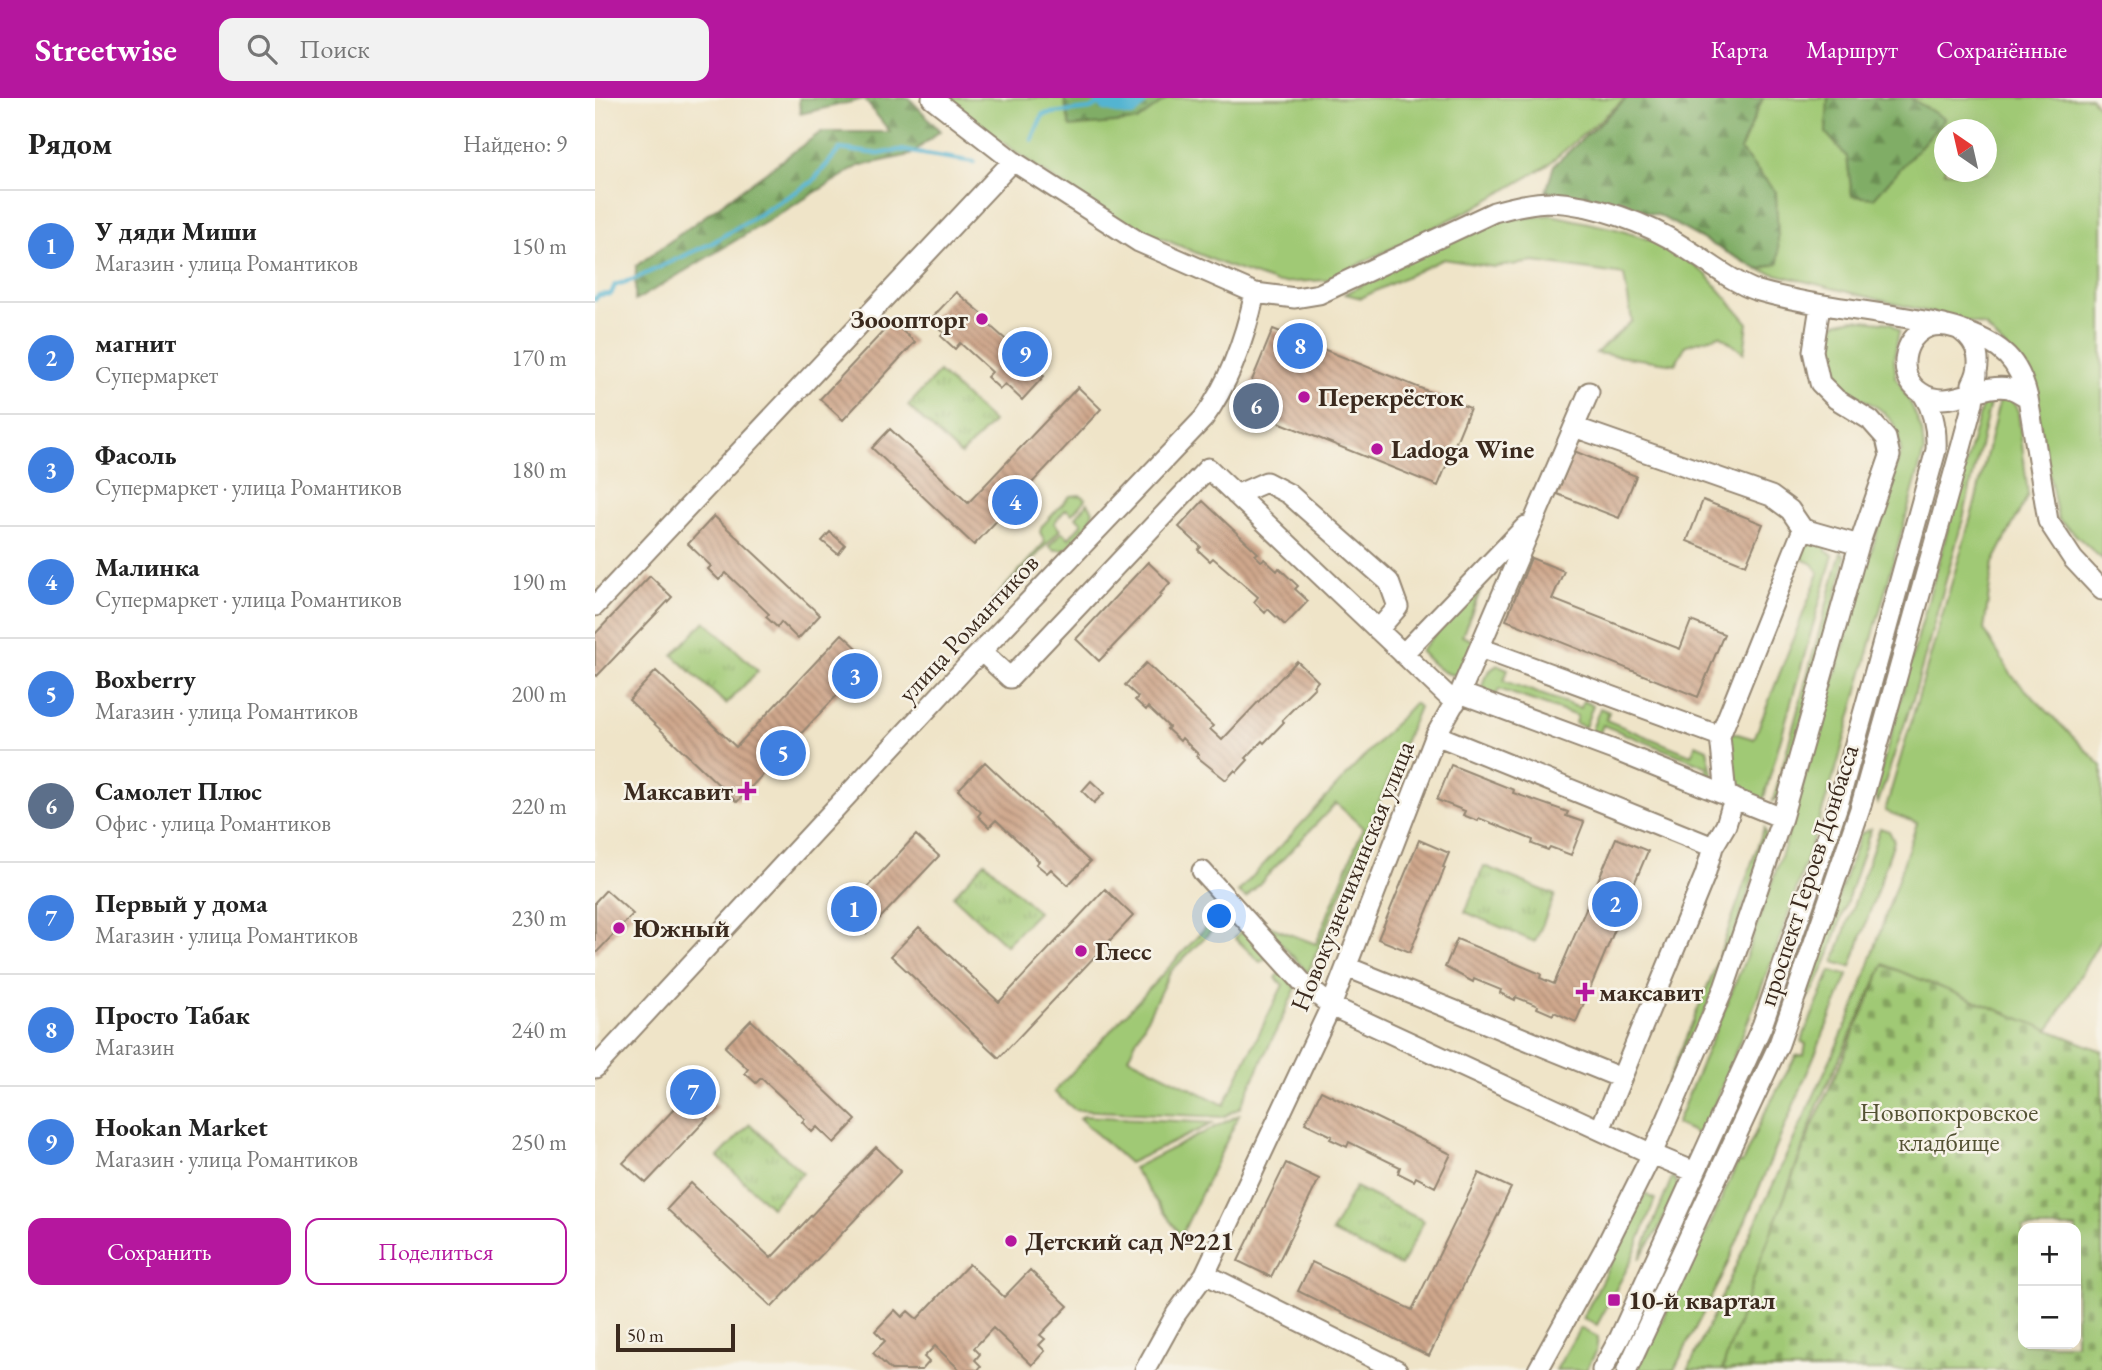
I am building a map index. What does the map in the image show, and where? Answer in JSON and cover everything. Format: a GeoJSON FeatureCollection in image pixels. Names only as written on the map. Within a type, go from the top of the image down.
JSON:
{"type":"FeatureCollection","features":[{"type":"Feature","properties":{"kind":"street"},"geometry":{"type":"LineString","coordinates":[[932,98],[1013,161],[1139,242],[1255,293],[1295,298],[1319,294],[1495,212],[1524,204],[1553,202],[1590,209],[1636,223],[1669,237],[1752,289],[1820,306],[1897,315],[1950,327],[1997,345],[2024,380],[2048,521],[2073,559],[2102,590]]}},
{"type":"Feature","properties":{"kind":"street"},"geometry":{"type":"LineString","coordinates":[[595,606],[1013,161]]}},
{"type":"Feature","properties":{"kind":"street","name":"улица Романтиков"},"geometry":{"type":"LineString","coordinates":[[595,1068],[981,651],[1203,419],[1223,388],[1247,328],[1255,293]]}},
{"type":"Feature","properties":{"kind":"street"},"geometry":{"type":"LineString","coordinates":[[1538,1370],[1652,1154],[1724,988],[1782,818],[1859,545],[1890,456],[1886,438],[1870,420],[1836,399],[1820,383],[1814,351],[1820,306]]}},
{"type":"Feature","properties":{"kind":"street"},"geometry":{"type":"LineString","coordinates":[[1897,315],[1908,329],[1906,370],[1911,383],[1923,394],[1940,399],[1953,397],[1975,383],[1994,388],[2010,388],[2028,398]]}},
{"type":"Feature","properties":{"kind":"street"},"geometry":{"type":"LineString","coordinates":[[1909,344],[1924,330],[1950,327],[1968,336],[1976,347],[1979,361],[1975,383]]}},
{"type":"Feature","properties":{"kind":"street","name":"проспект Героев Донбасса"},"geometry":{"type":"LineString","coordinates":[[1627,1370],[1779,1044],[1860,809],[1962,444],[1975,383]]}},
{"type":"Feature","properties":{"kind":"street","name":"Новокузнечихинская улица"},"geometry":{"type":"LineString","coordinates":[[1145,1370],[1175,1314],[1205,1274],[1331,1006],[1436,735],[1458,698],[1589,392]]}},
{"type":"Feature","properties":{"kind":"street","name":"проспект Героев Донбасса"},"geometry":{"type":"LineString","coordinates":[[1602,1370],[1620,1337],[1762,1026],[1839,804],[1937,450],[1937,433],[1929,403],[1923,394]]}},
{"type":"Feature","properties":{"kind":"street"},"geometry":{"type":"LineString","coordinates":[[1574,428],[1771,496],[1790,510],[1803,530],[1859,545]]}},
{"type":"Feature","properties":{"kind":"street"},"geometry":{"type":"LineString","coordinates":[[981,651],[1010,678],[1207,468],[1403,654],[1458,698],[1730,796],[1782,818]]}},
{"type":"Feature","properties":{"kind":"street"},"geometry":{"type":"LineString","coordinates":[[1236,495],[1266,482],[1289,494],[1389,582],[1398,607],[1378,630]]}},
{"type":"Feature","properties":{"kind":"street"},"geometry":{"type":"LineString","coordinates":[[1403,654],[1535,517]]}},
{"type":"Feature","properties":{"kind":"street"},"geometry":{"type":"LineString","coordinates":[[1600,1130],[1705,875],[1713,847],[1726,825],[1730,796],[1720,736],[1803,530]]}},
{"type":"Feature","properties":{"kind":"street"},"geometry":{"type":"LineString","coordinates":[[1480,648],[1720,736]]}},
{"type":"Feature","properties":{"kind":"street"},"geometry":{"type":"LineString","coordinates":[[1436,735],[1713,847]]}},
{"type":"Feature","properties":{"kind":"street"},"geometry":{"type":"LineString","coordinates":[[1202,871],[1302,982],[1331,1006],[1695,1172]]}},
{"type":"Feature","properties":{"kind":"street"},"geometry":{"type":"LineString","coordinates":[[1347,967],[1621,1078]]}},
{"type":"Feature","properties":{"kind":"street"},"geometry":{"type":"LineString","coordinates":[[1205,1274],[1397,1370]]}},
{"type":"Feature","properties":{"kind":"green space"},"geometry":{"type":"Polygon","coordinates":[[[799,98],[909,98],[940,131],[910,155],[859,166],[635,301],[636,266],[821,132],[890,132],[864,99],[800,114],[799,98]]]}},
{"type":"Feature","properties":{"kind":"green space"},"geometry":{"type":"Polygon","coordinates":[[[942,98],[1064,98],[1070,126],[1137,120],[1168,98],[1626,98],[1545,167],[1474,208],[1327,280],[1277,283],[1225,265],[1121,221],[1056,181],[942,98]]]}},
{"type":"Feature","properties":{"kind":"green space"},"geometry":{"type":"Polygon","coordinates":[[[1064,98],[1168,98],[1137,121],[1070,127],[1064,98]]]}},
{"type":"Feature","properties":{"kind":"green space"},"geometry":{"type":"Polygon","coordinates":[[[1627,98],[1763,98],[1740,150],[1776,192],[1779,263],[1759,270],[1658,215],[1546,192],[1554,165],[1627,98]]]}},
{"type":"Feature","properties":{"kind":"green space"},"geometry":{"type":"Polygon","coordinates":[[[1763,98],[2091,98],[2102,111],[2102,559],[2058,519],[2030,374],[1985,326],[1759,270],[1779,262],[1740,150],[1763,98]]]}},
{"type":"Feature","properties":{"kind":"green space"},"geometry":{"type":"Polygon","coordinates":[[[1828,98],[1910,98],[1945,119],[1934,119],[1934,131],[1874,198],[1852,196],[1847,157],[1826,133],[1828,98]]]}},
{"type":"Feature","properties":{"kind":"green space"},"geometry":{"type":"Polygon","coordinates":[[[1551,215],[1616,229],[1666,245],[1707,275],[1748,323],[1744,353],[1720,335],[1686,345],[1675,364],[1596,353],[1632,321],[1624,275],[1535,262],[1494,267],[1443,259],[1361,298],[1345,294],[1444,241],[1500,220],[1551,215]]]}},
{"type":"Feature","properties":{"kind":"green space"},"geometry":{"type":"Polygon","coordinates":[[[1854,319],[1891,323],[1899,331],[1894,358],[1896,377],[1922,431],[1924,451],[1837,766],[1777,948],[1702,1136],[1676,1124],[1745,960],[1785,845],[1901,451],[1896,429],[1885,413],[1833,384],[1826,352],[1828,335],[1837,323],[1854,319]]]}},
{"type":"Feature","properties":{"kind":"green space"},"geometry":{"type":"Polygon","coordinates":[[[939,372],[993,422],[961,455],[908,406],[939,372]]]}},
{"type":"Feature","properties":{"kind":"green space"},"geometry":{"type":"Polygon","coordinates":[[[2001,394],[2012,400],[2018,411],[2028,495],[1993,563],[1984,630],[2012,676],[2102,766],[2102,937],[2048,1032],[1976,1006],[1884,964],[1819,1102],[1722,1370],[1688,1370],[1855,1006],[1917,823],[1885,811],[1975,503],[2001,394]]]}},
{"type":"Feature","properties":{"kind":"green space"},"geometry":{"type":"Polygon","coordinates":[[[1992,395],[1963,519],[1913,699],[1878,803],[1875,792],[1983,402],[1992,395]]]}},
{"type":"Feature","properties":{"kind":"green space"},"geometry":{"type":"Polygon","coordinates":[[[1081,495],[1086,499],[1072,514],[1066,509],[1054,523],[1060,530],[993,603],[1045,542],[1040,532],[1042,526],[1070,496],[1081,495]]]}},
{"type":"Feature","properties":{"kind":"green space"},"geometry":{"type":"Polygon","coordinates":[[[1088,503],[1093,511],[1091,521],[1065,550],[1054,550],[1049,546],[1062,532],[1069,538],[1082,523],[1076,517],[1088,503]]]}},
{"type":"Feature","properties":{"kind":"green space"},"geometry":{"type":"Polygon","coordinates":[[[1806,544],[1827,544],[1826,551],[1833,555],[1763,801],[1748,798],[1729,758],[1731,732],[1754,739],[1819,573],[1813,564],[1799,558],[1806,544]]]}},
{"type":"Feature","properties":{"kind":"green space"},"geometry":{"type":"Polygon","coordinates":[[[1841,552],[1845,556],[1842,574],[1781,795],[1773,801],[1841,552]]]}},
{"type":"Feature","properties":{"kind":"green space"},"geometry":{"type":"Polygon","coordinates":[[[1486,577],[1462,636],[1474,641],[1462,674],[1444,672],[1420,651],[1486,577]]]}},
{"type":"Feature","properties":{"kind":"green space"},"geometry":{"type":"Polygon","coordinates":[[[705,621],[758,671],[726,704],[673,655],[705,621]]]}},
{"type":"Feature","properties":{"kind":"green space"},"geometry":{"type":"Polygon","coordinates":[[[1498,665],[1508,669],[1504,681],[1580,708],[1583,701],[1593,705],[1585,727],[1575,723],[1577,716],[1499,689],[1495,699],[1483,695],[1485,677],[1498,665]]]}},
{"type":"Feature","properties":{"kind":"green space"},"geometry":{"type":"Polygon","coordinates":[[[1414,703],[1419,707],[1308,973],[1263,924],[1316,944],[1363,828],[1336,803],[1246,898],[1238,892],[1414,703]]]}},
{"type":"Feature","properties":{"kind":"green space"},"geometry":{"type":"Polygon","coordinates":[[[1600,708],[1609,712],[1606,720],[1691,755],[1696,744],[1707,749],[1713,778],[1705,774],[1708,767],[1603,725],[1599,735],[1591,732],[1600,708]]]}},
{"type":"Feature","properties":{"kind":"green space"},"geometry":{"type":"Polygon","coordinates":[[[1764,828],[1767,836],[1720,975],[1661,1118],[1654,1114],[1713,973],[1764,828]]]}},
{"type":"Feature","properties":{"kind":"green space"},"geometry":{"type":"Polygon","coordinates":[[[1880,828],[1889,831],[1894,841],[1851,967],[1834,962],[1880,828]]]}},
{"type":"Feature","properties":{"kind":"green space"},"geometry":{"type":"Polygon","coordinates":[[[1871,829],[1828,958],[1807,998],[1809,982],[1860,834],[1871,829]]]}},
{"type":"Feature","properties":{"kind":"green space"},"geometry":{"type":"Polygon","coordinates":[[[985,862],[1038,912],[1006,945],[953,896],[985,862]]]}},
{"type":"Feature","properties":{"kind":"green space"},"geometry":{"type":"Polygon","coordinates":[[[1484,866],[1555,895],[1535,942],[1465,912],[1484,866]]]}},
{"type":"Feature","properties":{"kind":"green space"},"geometry":{"type":"Polygon","coordinates":[[[1221,911],[1226,916],[1170,972],[1128,1057],[1224,1105],[1283,985],[1276,978],[1280,972],[1296,988],[1240,1108],[1223,1117],[1075,1110],[1054,1092],[1221,911]]]}},
{"type":"Feature","properties":{"kind":"green space"},"geometry":{"type":"Polygon","coordinates":[[[1242,930],[1267,958],[1260,962],[1235,938],[1242,930]]]}},
{"type":"Feature","properties":{"kind":"green space","name":"Новопокровское кладбище"},"geometry":{"type":"Polygon","coordinates":[[[1884,965],[2102,1051],[2102,1370],[1722,1370],[1758,1266],[1812,1127],[1884,965]]]}},
{"type":"Feature","properties":{"kind":"green space"},"geometry":{"type":"Polygon","coordinates":[[[1831,971],[1848,975],[1724,1272],[1674,1370],[1637,1370],[1701,1244],[1738,1162],[1742,1163],[1763,1116],[1796,1056],[1804,1055],[1806,1044],[1802,1042],[1805,1032],[1831,971]]]}},
{"type":"Feature","properties":{"kind":"green space"},"geometry":{"type":"Polygon","coordinates":[[[1239,1115],[1181,1236],[1133,1168],[1239,1115]]]}},
{"type":"Feature","properties":{"kind":"green space"},"geometry":{"type":"Polygon","coordinates":[[[1083,1116],[1214,1123],[1129,1163],[1080,1119],[1083,1116]]]}},
{"type":"Feature","properties":{"kind":"green space"},"geometry":{"type":"Polygon","coordinates":[[[750,1124],[803,1173],[771,1207],[718,1157],[750,1124]]]}},
{"type":"Feature","properties":{"kind":"green space"},"geometry":{"type":"Polygon","coordinates":[[[1673,1175],[1678,1187],[1658,1230],[1639,1259],[1673,1175]]]}},
{"type":"Feature","properties":{"kind":"green space"},"geometry":{"type":"Polygon","coordinates":[[[1355,1187],[1424,1221],[1401,1266],[1332,1232],[1355,1187]]]}},
{"type":"Feature","properties":{"kind":"green space"},"geometry":{"type":"Polygon","coordinates":[[[1645,1194],[1655,1199],[1631,1261],[1597,1325],[1583,1318],[1645,1194]]]}},
{"type":"Feature","properties":{"kind":"green space"},"geometry":{"type":"Polygon","coordinates":[[[1580,1328],[1598,1337],[1596,1352],[1586,1370],[1556,1370],[1580,1328]]]}},
{"type":"Feature","properties":{"kind":"building"},"geometry":{"type":"Polygon","coordinates":[[[956,292],[990,320],[987,323],[1013,346],[1015,343],[1034,361],[1031,364],[1044,376],[1022,400],[1005,384],[1000,389],[987,377],[992,372],[960,343],[955,349],[941,336],[944,333],[930,320],[956,292]]]}},
{"type":"Feature","properties":{"kind":"building"},"geometry":{"type":"Polygon","coordinates":[[[892,322],[915,342],[843,420],[820,399],[892,322]]]}},
{"type":"Feature","properties":{"kind":"building"},"geometry":{"type":"Polygon","coordinates":[[[1273,329],[1470,408],[1438,486],[1241,407],[1273,329]]]}},
{"type":"Feature","properties":{"kind":"building"},"geometry":{"type":"Polygon","coordinates":[[[1078,387],[1101,409],[974,545],[872,448],[890,429],[968,503],[1078,387]]]}},
{"type":"Feature","properties":{"kind":"building"},"geometry":{"type":"Polygon","coordinates":[[[1574,451],[1636,476],[1619,518],[1557,494],[1574,451]]]}},
{"type":"Feature","properties":{"kind":"building"},"geometry":{"type":"Polygon","coordinates":[[[1703,500],[1763,524],[1746,565],[1687,541],[1703,500]]]}},
{"type":"Feature","properties":{"kind":"building"},"geometry":{"type":"Polygon","coordinates":[[[1203,501],[1258,553],[1255,555],[1261,561],[1264,559],[1277,571],[1279,568],[1298,586],[1295,589],[1308,601],[1285,625],[1268,609],[1265,613],[1254,602],[1258,597],[1213,558],[1210,561],[1198,550],[1201,547],[1179,527],[1203,501]]]}},
{"type":"Feature","properties":{"kind":"building"},"geometry":{"type":"Polygon","coordinates":[[[714,516],[820,615],[798,639],[781,622],[777,627],[766,617],[769,614],[726,573],[719,580],[708,569],[711,566],[688,544],[714,516]]]}},
{"type":"Feature","properties":{"kind":"building"},"geometry":{"type":"Polygon","coordinates":[[[830,532],[845,545],[838,554],[822,541],[830,532]]]}},
{"type":"Feature","properties":{"kind":"building"},"geometry":{"type":"Polygon","coordinates":[[[1531,558],[1564,571],[1552,599],[1680,649],[1691,621],[1724,634],[1698,697],[1506,620],[1531,558]]]}},
{"type":"Feature","properties":{"kind":"building"},"geometry":{"type":"Polygon","coordinates":[[[1148,562],[1170,583],[1160,594],[1162,595],[1099,661],[1076,639],[1148,562]]]}},
{"type":"Feature","properties":{"kind":"building"},"geometry":{"type":"Polygon","coordinates":[[[650,576],[672,597],[597,676],[595,634],[650,576]]]}},
{"type":"Feature","properties":{"kind":"building"},"geometry":{"type":"Polygon","coordinates":[[[842,634],[870,660],[737,802],[629,700],[656,671],[736,747],[842,634]]]}},
{"type":"Feature","properties":{"kind":"building"},"geometry":{"type":"Polygon","coordinates":[[[1297,661],[1318,681],[1315,687],[1282,720],[1284,722],[1264,743],[1262,741],[1246,758],[1248,760],[1237,772],[1235,770],[1226,780],[1196,756],[1198,754],[1182,738],[1180,741],[1167,729],[1169,727],[1148,707],[1146,710],[1135,700],[1138,697],[1125,685],[1146,663],[1213,726],[1210,729],[1222,740],[1297,661]]]}},
{"type":"Feature","properties":{"kind":"building"},"geometry":{"type":"Polygon","coordinates":[[[985,762],[1090,862],[1068,885],[1051,869],[1047,873],[1036,864],[1039,861],[996,820],[989,827],[978,816],[981,812],[958,790],[985,762]]]}},
{"type":"Feature","properties":{"kind":"building"},"geometry":{"type":"Polygon","coordinates":[[[1451,765],[1514,790],[1513,793],[1568,812],[1566,816],[1584,822],[1571,855],[1532,844],[1533,840],[1479,818],[1478,821],[1463,815],[1465,811],[1437,800],[1451,765]]]}},
{"type":"Feature","properties":{"kind":"building"},"geometry":{"type":"Polygon","coordinates":[[[1091,781],[1104,793],[1094,803],[1082,791],[1091,781]]]}},
{"type":"Feature","properties":{"kind":"building"},"geometry":{"type":"Polygon","coordinates":[[[916,835],[939,856],[866,933],[844,912],[916,835]]]}},
{"type":"Feature","properties":{"kind":"building"},"geometry":{"type":"Polygon","coordinates":[[[1616,838],[1648,851],[1576,1022],[1554,1012],[1553,1015],[1516,997],[1515,1000],[1500,993],[1501,990],[1474,979],[1473,982],[1445,967],[1457,939],[1541,974],[1540,978],[1554,984],[1616,838]]]}},
{"type":"Feature","properties":{"kind":"building"},"geometry":{"type":"Polygon","coordinates":[[[1419,840],[1449,853],[1410,952],[1378,939],[1419,840]]]}},
{"type":"Feature","properties":{"kind":"building"},"geometry":{"type":"Polygon","coordinates":[[[1105,889],[1133,916],[999,1058],[891,956],[919,927],[999,1002],[1105,889]]]}},
{"type":"Feature","properties":{"kind":"building"},"geometry":{"type":"Polygon","coordinates":[[[606,890],[633,914],[595,954],[595,902],[606,890]]]}},
{"type":"Feature","properties":{"kind":"building"},"geometry":{"type":"Polygon","coordinates":[[[751,1020],[856,1120],[834,1143],[817,1127],[812,1132],[802,1122],[805,1119],[761,1078],[756,1083],[745,1073],[748,1069],[725,1047],[751,1020]]]}},
{"type":"Feature","properties":{"kind":"building"},"geometry":{"type":"Polygon","coordinates":[[[696,1086],[718,1107],[646,1183],[623,1163],[696,1086]]]}},
{"type":"Feature","properties":{"kind":"building"},"geometry":{"type":"Polygon","coordinates":[[[1321,1091],[1451,1154],[1435,1187],[1416,1177],[1414,1181],[1398,1173],[1400,1167],[1349,1142],[1347,1147],[1330,1139],[1332,1136],[1305,1123],[1321,1091]]]}},
{"type":"Feature","properties":{"kind":"building"},"geometry":{"type":"Polygon","coordinates":[[[876,1147],[901,1171],[772,1307],[667,1209],[691,1183],[771,1258],[876,1147]]]}},
{"type":"Feature","properties":{"kind":"building"},"geometry":{"type":"Polygon","coordinates":[[[1286,1163],[1319,1179],[1271,1277],[1238,1261],[1286,1163]]]}},
{"type":"Feature","properties":{"kind":"building"},"geometry":{"type":"Polygon","coordinates":[[[1479,1173],[1511,1188],[1429,1356],[1298,1291],[1312,1262],[1412,1310],[1479,1173]]]}},
{"type":"Feature","properties":{"kind":"building"},"geometry":{"type":"Polygon","coordinates":[[[969,1264],[1004,1297],[1030,1270],[1068,1306],[1040,1335],[1045,1339],[1039,1345],[1045,1351],[1032,1365],[993,1328],[974,1348],[980,1354],[975,1360],[981,1366],[978,1370],[960,1370],[935,1346],[924,1357],[929,1362],[922,1370],[891,1370],[873,1353],[885,1341],[875,1331],[895,1310],[902,1317],[908,1311],[917,1319],[969,1264]]]}},
{"type":"Feature","properties":{"kind":"waterway"},"geometry":{"type":"LineString","coordinates":[[1109,98],[1129,103],[1134,98]]}},
{"type":"Feature","properties":{"kind":"waterway"},"geometry":{"type":"LineString","coordinates":[[1032,140],[1043,114],[1090,109],[1110,98]]}},
{"type":"Feature","properties":{"kind":"waterway"},"geometry":{"type":"LineString","coordinates":[[595,299],[599,295],[611,294],[615,285],[632,280],[712,243],[812,182],[840,149],[879,154],[900,150],[974,162]]}},
{"type":"Feature","properties":{"kind":"place","name":"Зооопторг"},"geometry":{"type":"Point","coordinates":[982,319]}},
{"type":"Feature","properties":{"kind":"place","name":"Просто Табак"},"geometry":{"type":"Point","coordinates":[1300,346]}},
{"type":"Feature","properties":{"kind":"place","name":"Hookan Market"},"geometry":{"type":"Point","coordinates":[1025,354]}},
{"type":"Feature","properties":{"kind":"place","name":"Перекрёсток"},"geometry":{"type":"Point","coordinates":[1304,397]}},
{"type":"Feature","properties":{"kind":"place","name":"Самолет Плюс"},"geometry":{"type":"Point","coordinates":[1256,406]}},
{"type":"Feature","properties":{"kind":"place","name":"Ladoga Wine"},"geometry":{"type":"Point","coordinates":[1377,449]}},
{"type":"Feature","properties":{"kind":"place","name":"Малинка"},"geometry":{"type":"Point","coordinates":[1015,502]}},
{"type":"Feature","properties":{"kind":"place","name":"Фасоль"},"geometry":{"type":"Point","coordinates":[855,676]}},
{"type":"Feature","properties":{"kind":"place","name":"Boxberry"},"geometry":{"type":"Point","coordinates":[783,753]}},
{"type":"Feature","properties":{"kind":"place","name":"Максавит"},"geometry":{"type":"Point","coordinates":[747,791]}},
{"type":"Feature","properties":{"kind":"place","name":"магнит"},"geometry":{"type":"Point","coordinates":[1615,904]}},
{"type":"Feature","properties":{"kind":"place","name":"У дяди Миши"},"geometry":{"type":"Point","coordinates":[854,909]}},
{"type":"Feature","properties":{"kind":"place","name":"Южный"},"geometry":{"type":"Point","coordinates":[619,928]}},
{"type":"Feature","properties":{"kind":"place","name":"Глесс"},"geometry":{"type":"Point","coordinates":[1081,951]}},
{"type":"Feature","properties":{"kind":"place","name":"максавит"},"geometry":{"type":"Point","coordinates":[1585,992]}},
{"type":"Feature","properties":{"kind":"place","name":"Первый у дома"},"geometry":{"type":"Point","coordinates":[693,1092]}},
{"type":"Feature","properties":{"kind":"place","name":"Детский сад №221"},"geometry":{"type":"Point","coordinates":[1011,1241]}},
{"type":"Feature","properties":{"kind":"place","name":"10-й квартал"},"geometry":{"type":"Point","coordinates":[1614,1300]}}]}
